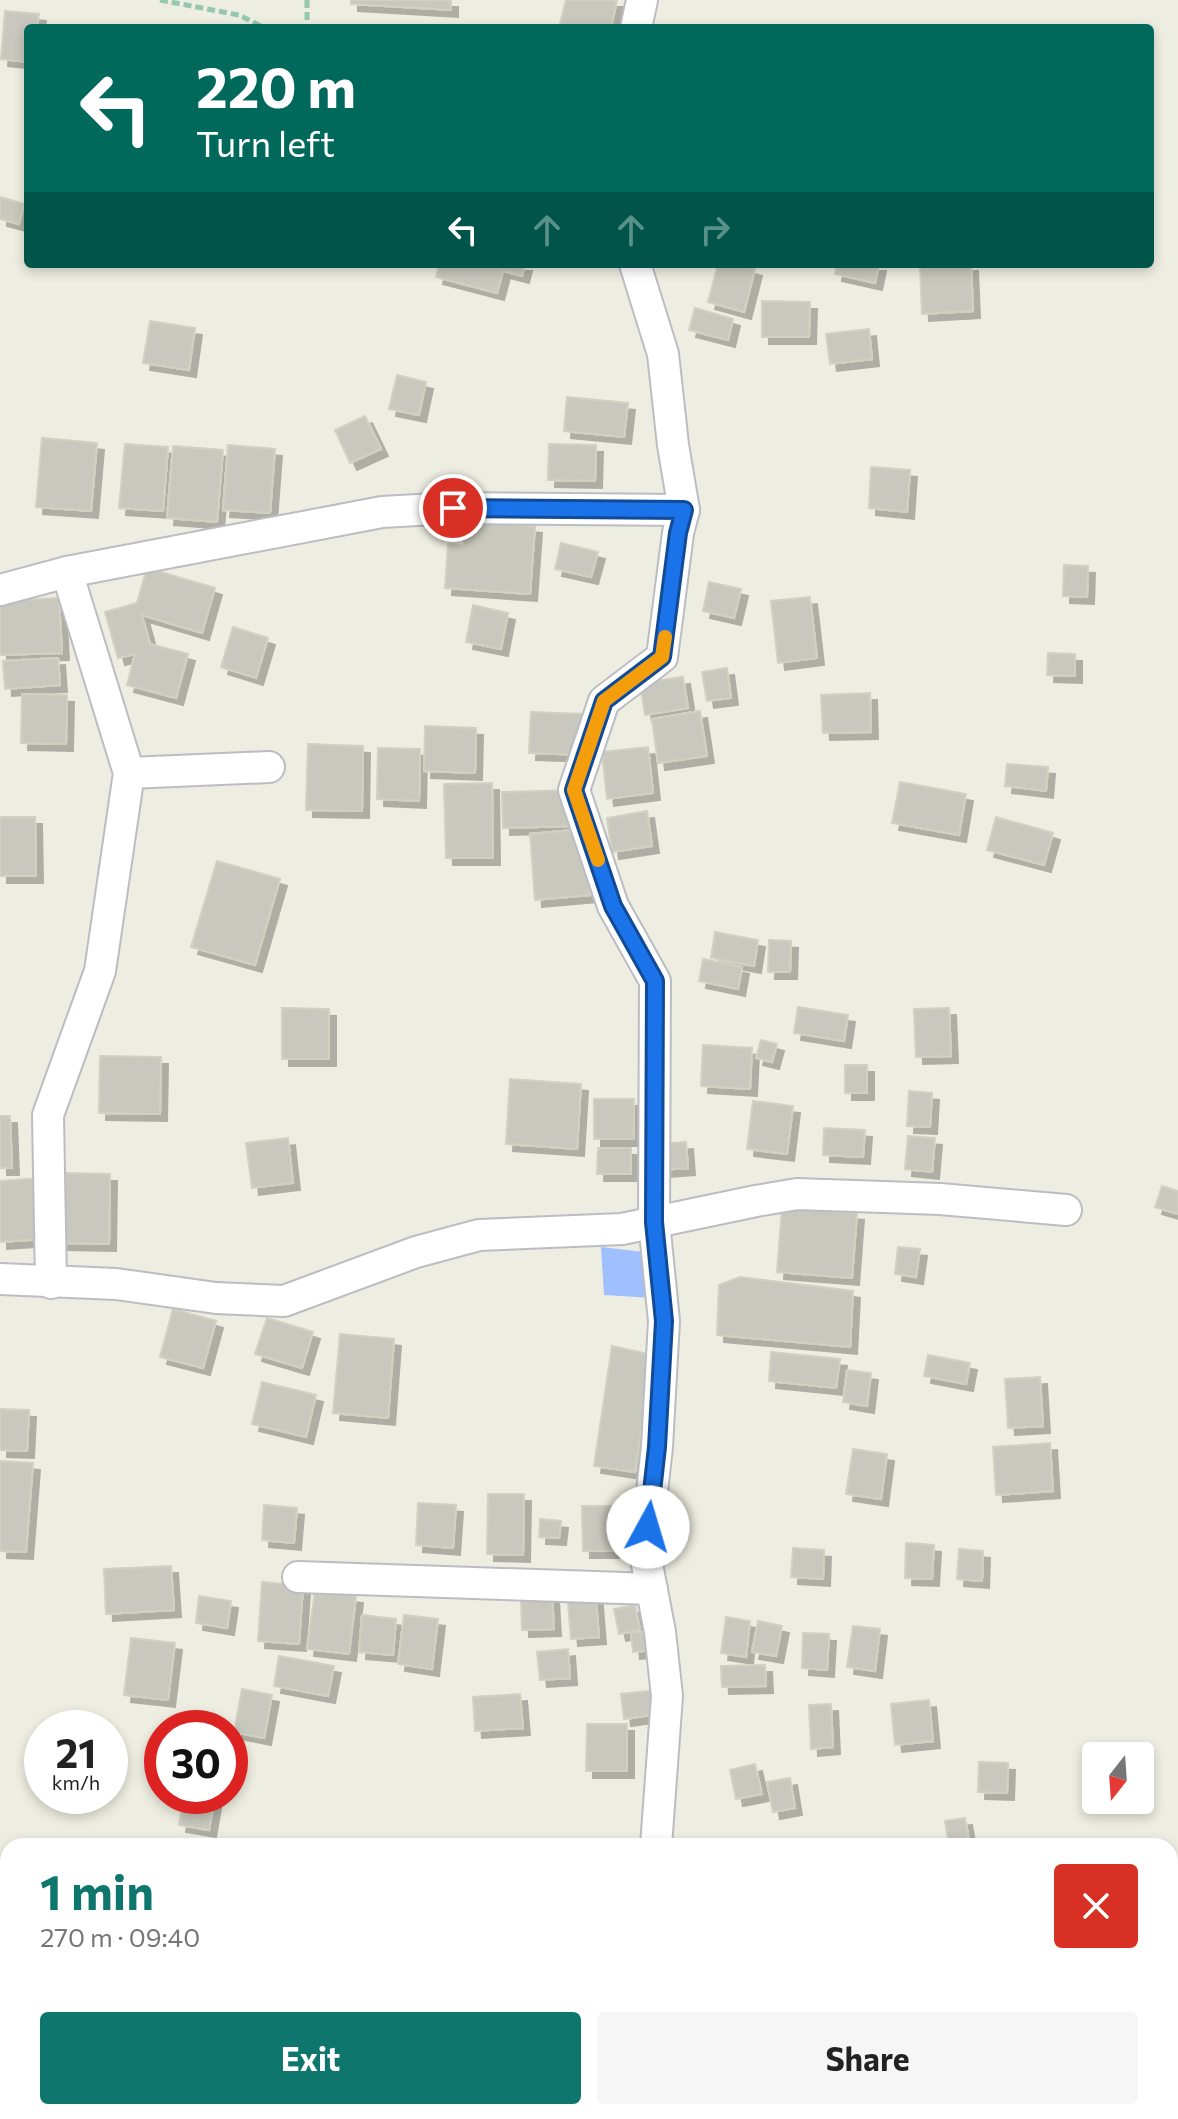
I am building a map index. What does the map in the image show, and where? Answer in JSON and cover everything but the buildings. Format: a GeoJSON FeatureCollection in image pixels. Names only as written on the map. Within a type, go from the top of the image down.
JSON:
{"type":"FeatureCollection","features":[{"type":"Feature","properties":{"kind":"street"},"geometry":{"type":"LineString","coordinates":[[637,24],[642,0]]}},
{"type":"Feature","properties":{"kind":"street"},"geometry":{"type":"LineString","coordinates":[[636,268],[663,354],[684,510],[678,533],[662,657],[604,701],[574,790],[613,906],[655,981],[654,1222],[664,1321],[657,1447],[645,1554],[660,1632],[667,1696],[657,1838]]}},
{"type":"Feature","properties":{"kind":"street"},"geometry":{"type":"LineString","coordinates":[[0,590],[67,572],[382,512],[453,508],[684,510]]}},
{"type":"Feature","properties":{"kind":"street"},"geometry":{"type":"LineString","coordinates":[[51,1283],[48,1115],[100,971],[129,773],[67,572]]}},
{"type":"Feature","properties":{"kind":"street"},"geometry":{"type":"LineString","coordinates":[[129,773],[269,767]]}},
{"type":"Feature","properties":{"kind":"street"},"geometry":{"type":"LineString","coordinates":[[0,1279],[116,1284],[216,1298],[284,1301],[416,1252],[479,1235],[622,1229],[797,1194],[940,1199],[1066,1210]]}},
{"type":"Feature","properties":{"kind":"street"},"geometry":{"type":"LineString","coordinates":[[298,1577],[652,1589]]}},
{"type":"Feature","properties":{"kind":"path"},"geometry":{"type":"LineString","coordinates":[[160,0],[239,15],[257,24]]}},
{"type":"Feature","properties":{"kind":"path"},"geometry":{"type":"LineString","coordinates":[[307,0],[307,24]]}},
{"type":"Feature","properties":{"kind":"water"},"geometry":{"type":"Polygon","coordinates":[[[601,1247],[644,1252],[653,1298],[604,1295],[601,1247]]]}},
{"type":"Feature","properties":{"kind":"slow traffic"},"geometry":{"type":"LineString","coordinates":[[598,860],[574,790],[604,701],[662,657],[665,637]]}},
{"type":"Feature","properties":{"kind":"route"},"geometry":{"type":"LineString","coordinates":[[453,508],[684,510],[678,533],[662,657],[604,701],[574,790],[613,906],[655,981],[654,1222],[664,1321],[657,1447],[648,1527]]}}]}
